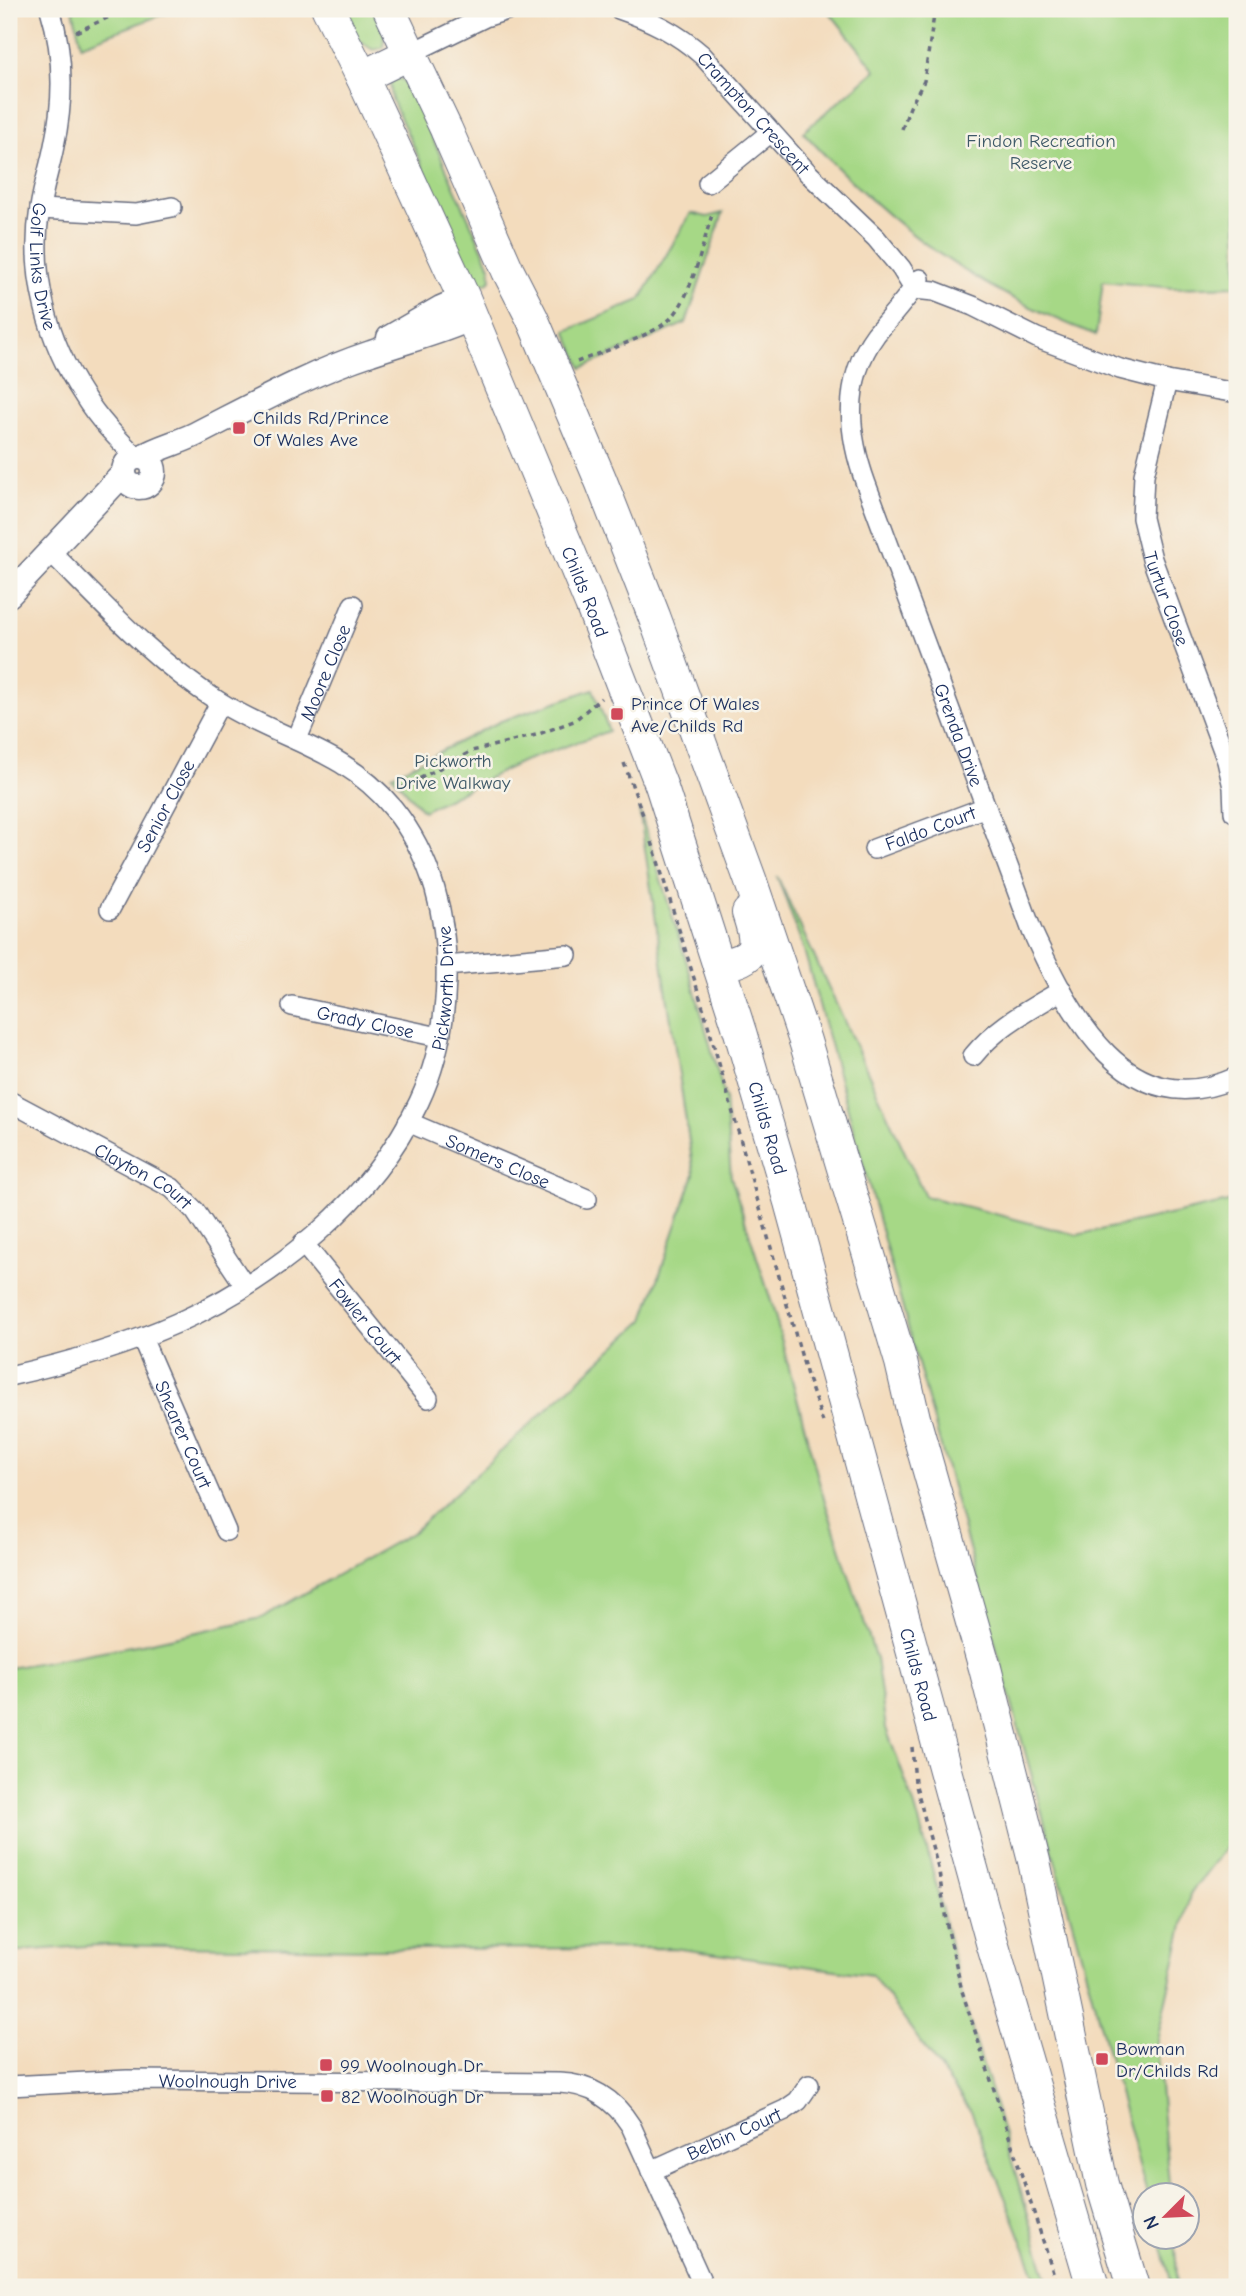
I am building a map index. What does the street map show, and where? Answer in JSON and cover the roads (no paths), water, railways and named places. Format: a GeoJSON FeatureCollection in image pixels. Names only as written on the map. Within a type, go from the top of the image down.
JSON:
{"type":"FeatureCollection","features":[{"type":"Feature","properties":{"kind":"main road","name":"Childs Road"},"geometry":{"type":"LineString","coordinates":[[328,9],[468,308],[591,604],[661,785],[790,1202],[993,1946],[1093,2287]]}},
{"type":"Feature","properties":{"kind":"main road"},"geometry":{"type":"LineString","coordinates":[[389,9],[556,372],[596,469],[751,879],[805,1041],[901,1362],[1021,1805],[1102,2185],[1132,2287]]}},
{"type":"Feature","properties":{"kind":"main road"},"geometry":{"type":"LineString","coordinates":[[362,77],[411,53]]}},
{"type":"Feature","properties":{"kind":"main road"},"geometry":{"type":"LineString","coordinates":[[468,308],[517,289]]}},
{"type":"Feature","properties":{"kind":"main road"},"geometry":{"type":"LineString","coordinates":[[682,694],[693,746],[755,939],[754,950],[747,958],[719,966]]}},
{"type":"Feature","properties":{"kind":"street","name":"Golf Links Drive"},"geometry":{"type":"LineString","coordinates":[[50,9],[62,65],[54,145],[40,209],[37,255],[40,286],[56,342],[68,369],[84,397],[136,469]]}},
{"type":"Feature","properties":{"kind":"street"},"geometry":{"type":"LineString","coordinates":[[411,53],[485,17],[510,9]]}},
{"type":"Feature","properties":{"kind":"street","name":"Crampton Crescent"},"geometry":{"type":"LineString","coordinates":[[619,9],[644,18],[685,40],[702,55],[809,174],[876,238],[917,284]]}},
{"type":"Feature","properties":{"kind":"street"},"geometry":{"type":"LineString","coordinates":[[708,183],[771,132]]}},
{"type":"Feature","properties":{"kind":"street"},"geometry":{"type":"LineString","coordinates":[[40,209],[136,214],[172,207]]}},
{"type":"Feature","properties":{"kind":"street"},"geometry":{"type":"LineString","coordinates":[[917,284],[973,306],[1037,338],[1081,356],[1167,381],[1237,393]]}},
{"type":"Feature","properties":{"kind":"street","name":"Grenda Drive"},"geometry":{"type":"LineString","coordinates":[[917,284],[875,336],[864,355],[852,397],[850,419],[853,441],[862,472],[1032,931],[1062,990],[1102,1049],[1129,1074],[1146,1082],[1182,1090],[1214,1085],[1237,1077]]}},
{"type":"Feature","properties":{"kind":"street"},"geometry":{"type":"LineString","coordinates":[[9,595],[49,550],[161,446],[192,436],[293,386],[369,353],[397,333],[441,308],[468,308]]}},
{"type":"Feature","properties":{"kind":"street","name":"Turtur Close"},"geometry":{"type":"LineString","coordinates":[[1167,381],[1144,475],[1142,518],[1152,559],[1227,761],[1233,788],[1234,812]]}},
{"type":"Feature","properties":{"kind":"street","name":"Pickworth Drive"},"geometry":{"type":"LineString","coordinates":[[9,1376],[72,1361],[142,1338],[179,1322],[245,1286],[303,1243],[365,1184],[408,1122],[427,1083],[446,997],[443,926],[433,883],[414,840],[395,810],[379,792],[347,766],[220,702],[168,666],[49,550]]}},
{"type":"Feature","properties":{"kind":"street","name":"Moore Close"},"geometry":{"type":"LineString","coordinates":[[297,739],[353,606]]}},
{"type":"Feature","properties":{"kind":"street","name":"Senior Close"},"geometry":{"type":"LineString","coordinates":[[110,909],[220,702]]}},
{"type":"Feature","properties":{"kind":"street","name":"Faldo Court"},"geometry":{"type":"LineString","coordinates":[[874,849],[986,807]]}},
{"type":"Feature","properties":{"kind":"street"},"geometry":{"type":"LineString","coordinates":[[446,966],[567,955]]}},
{"type":"Feature","properties":{"kind":"street"},"geometry":{"type":"LineString","coordinates":[[973,1056],[1000,1027],[1062,990]]}},
{"type":"Feature","properties":{"kind":"street","name":"Grady Close"},"geometry":{"type":"LineString","coordinates":[[292,1006],[439,1037]]}},
{"type":"Feature","properties":{"kind":"street","name":"Clayton Court"},"geometry":{"type":"LineString","coordinates":[[9,1101],[172,1188],[195,1211],[245,1286]]}},
{"type":"Feature","properties":{"kind":"street","name":"Somers Close"},"geometry":{"type":"LineString","coordinates":[[408,1122],[587,1199]]}},
{"type":"Feature","properties":{"kind":"street","name":"Fowler Court"},"geometry":{"type":"LineString","coordinates":[[303,1243],[428,1398]]}},
{"type":"Feature","properties":{"kind":"street","name":"Shearer Court"},"geometry":{"type":"LineString","coordinates":[[142,1338],[226,1531]]}},
{"type":"Feature","properties":{"kind":"street","name":"Woolnough Drive"},"geometry":{"type":"LineString","coordinates":[[9,2086],[127,2080],[568,2083],[594,2091],[614,2104],[631,2126],[704,2287]]}},
{"type":"Feature","properties":{"kind":"street","name":"Belbin Court"},"geometry":{"type":"LineString","coordinates":[[651,2171],[785,2110],[798,2101],[809,2085]]}},
{"type":"Feature","properties":{"kind":"place","name":"Childs Rd/Prince Of Wales Ave"},"geometry":{"type":"Point","coordinates":[239,428]}},
{"type":"Feature","properties":{"kind":"place","name":"Prince Of Wales Ave/Childs Rd"},"geometry":{"type":"Point","coordinates":[617,714]}},
{"type":"Feature","properties":{"kind":"place","name":"Bowman Dr/Childs Rd"},"geometry":{"type":"Point","coordinates":[1102,2059]}},
{"type":"Feature","properties":{"kind":"place","name":"99 Woolnough Dr"},"geometry":{"type":"Point","coordinates":[326,2065]}},
{"type":"Feature","properties":{"kind":"place","name":"82 Woolnough Dr"},"geometry":{"type":"Point","coordinates":[327,2096]}},
{"type":"Feature","properties":{"kind":"park label","name":"Findon Recreation Reserve"},"geometry":{"type":"Point","coordinates":[1041,151]}},
{"type":"Feature","properties":{"kind":"park label","name":"Pickworth Drive Walkway"},"geometry":{"type":"Point","coordinates":[453,771]}}]}
